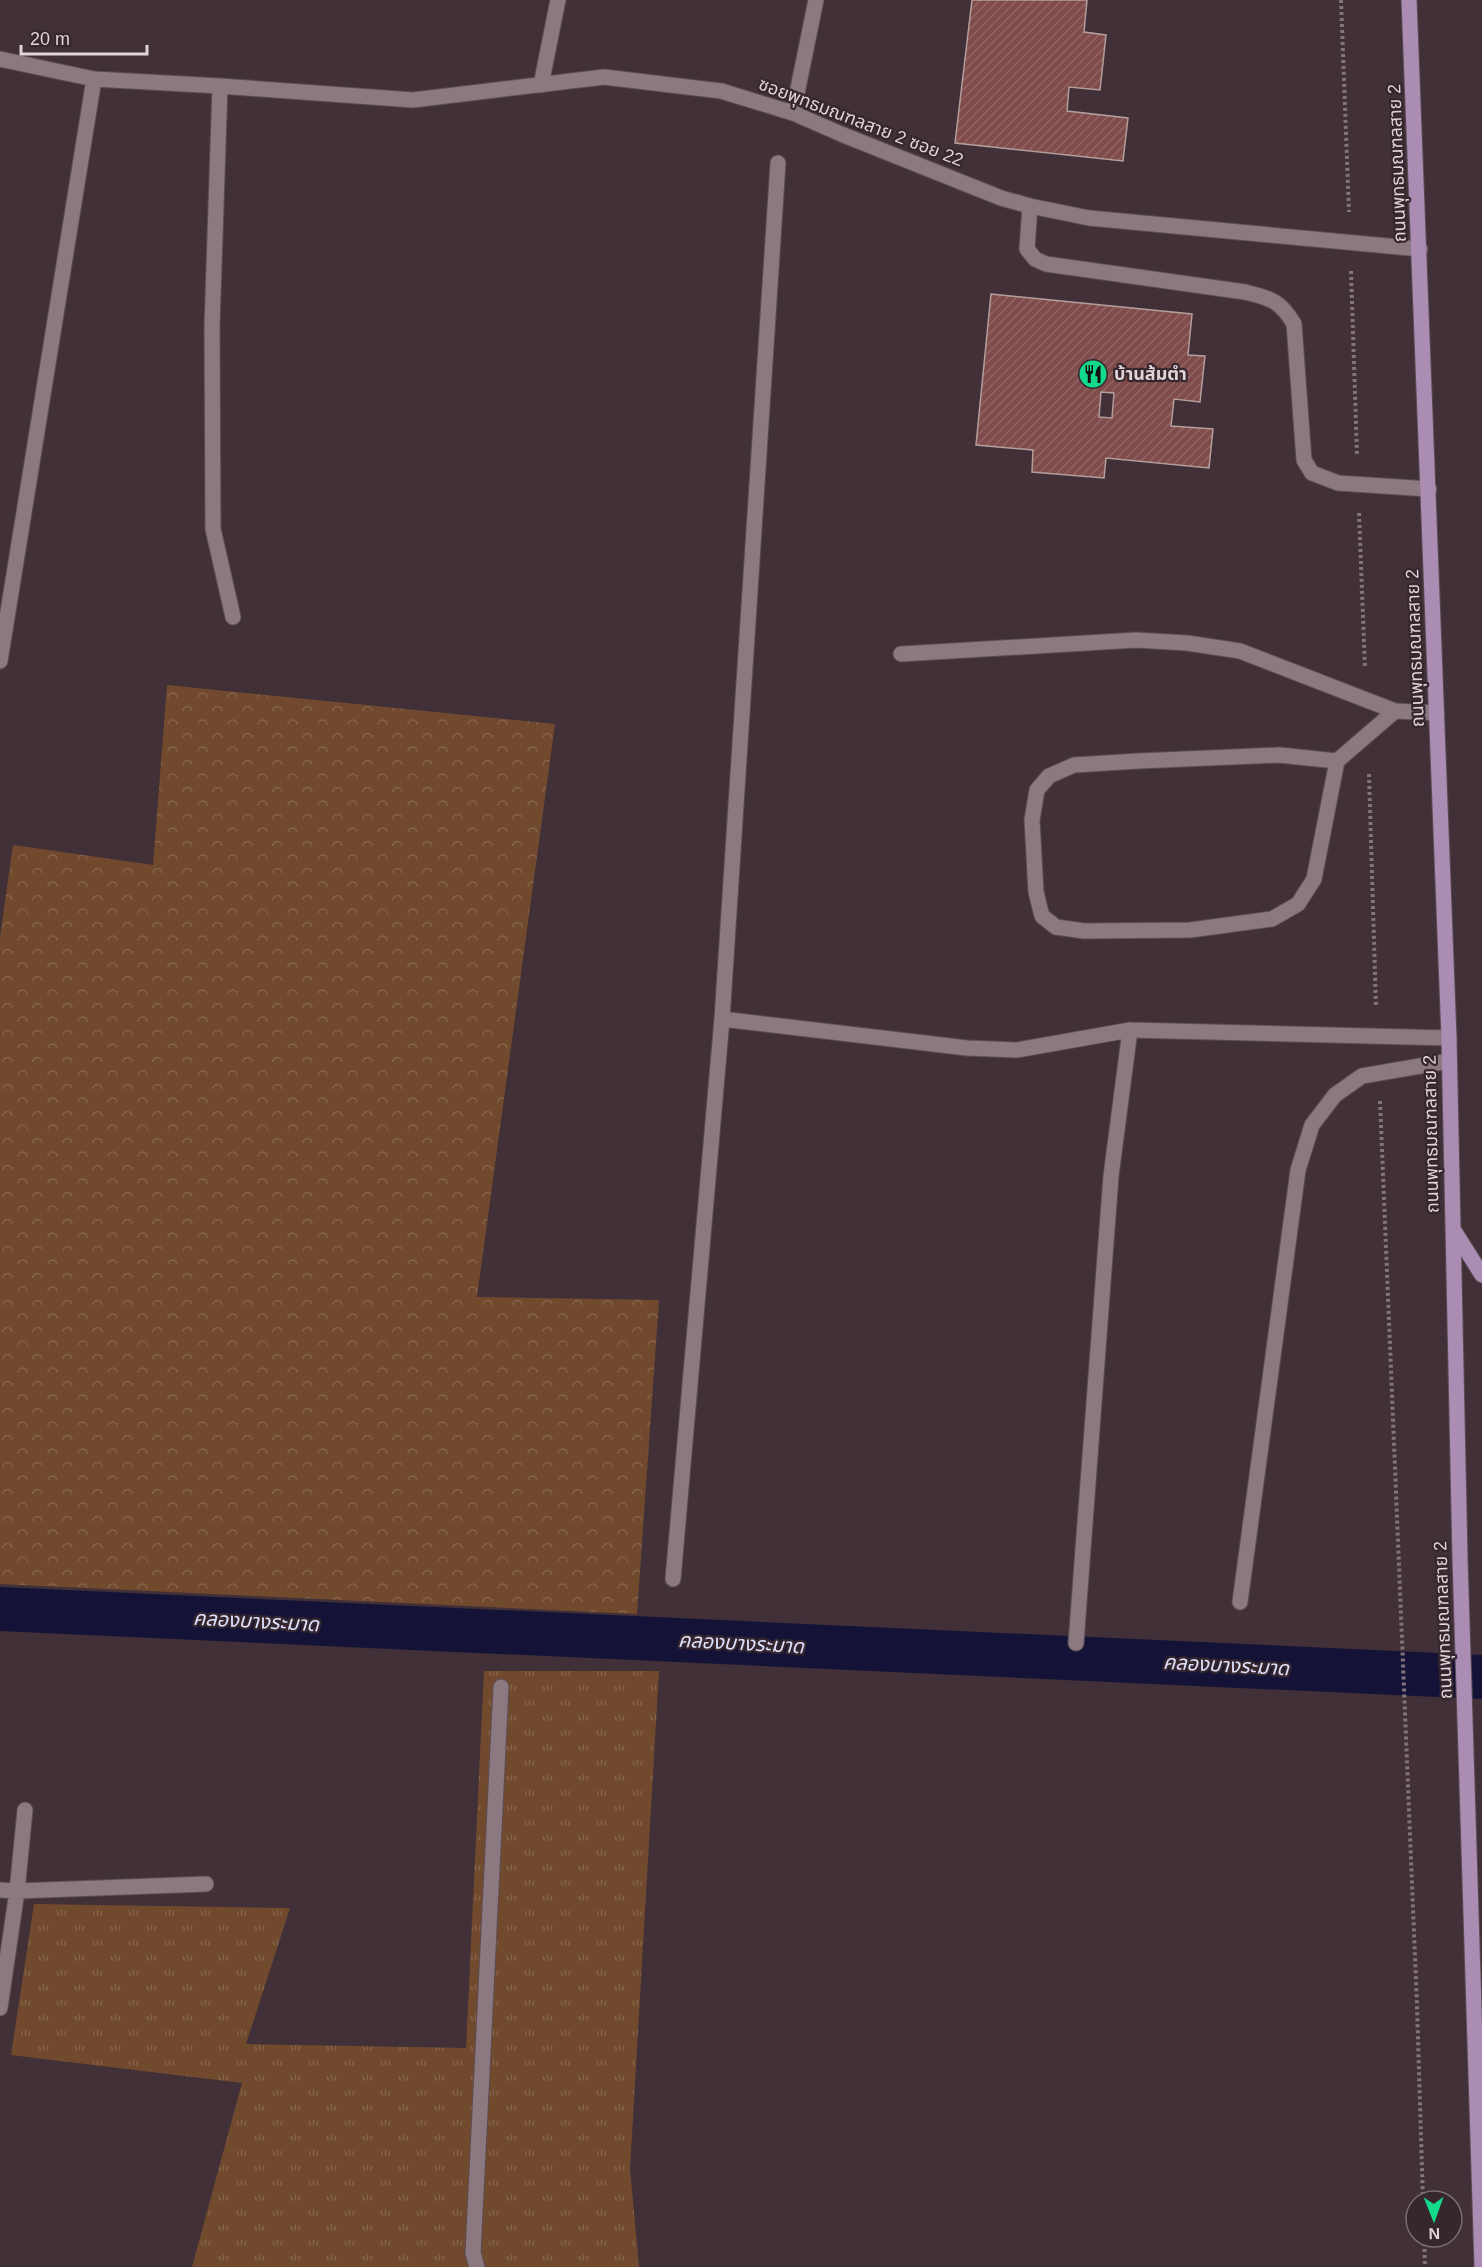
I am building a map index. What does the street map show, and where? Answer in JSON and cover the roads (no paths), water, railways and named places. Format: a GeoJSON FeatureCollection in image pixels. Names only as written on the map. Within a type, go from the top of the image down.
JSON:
{"type":"FeatureCollection","features":[{"type":"Feature","properties":{"kind":"main road","name":"ถนนพุทธมณฑลสาย 2"},"geometry":{"type":"LineString","coordinates":[[1409,0],[1449,1038],[1460,1559],[1482,2267]]}},
{"type":"Feature","properties":{"kind":"main road"},"geometry":{"type":"LineString","coordinates":[[1452,1228],[1482,1275]]}},
{"type":"Feature","properties":{"kind":"street"},"geometry":{"type":"LineString","coordinates":[[541,85],[558,0]]}},
{"type":"Feature","properties":{"kind":"street"},"geometry":{"type":"LineString","coordinates":[[794,113],[816,0]]}},
{"type":"Feature","properties":{"kind":"street","name":"ซอยพุทธมณฑลสาย 2 ซอย 22"},"geometry":{"type":"LineString","coordinates":[[0,59],[94,79],[413,100],[604,77],[721,91],[794,113],[841,135],[1000,198],[1030,206],[1089,218],[1420,249]]}},
{"type":"Feature","properties":{"kind":"street"},"geometry":{"type":"LineString","coordinates":[[0,661],[94,79]]}},
{"type":"Feature","properties":{"kind":"street"},"geometry":{"type":"LineString","coordinates":[[220,86],[212,326],[213,528],[233,617]]}},
{"type":"Feature","properties":{"kind":"street"},"geometry":{"type":"LineString","coordinates":[[673,1579],[723,1019],[778,163]]}},
{"type":"Feature","properties":{"kind":"street"},"geometry":{"type":"LineString","coordinates":[[1030,206],[1027,249],[1035,259],[1046,264],[1245,292],[1271,298],[1287,311],[1294,324],[1304,459],[1312,473],[1338,483],[1429,489]]}},
{"type":"Feature","properties":{"kind":"street"},"geometry":{"type":"LineString","coordinates":[[901,654],[1136,640],[1187,643],[1240,651],[1395,711],[1437,713]]}},
{"type":"Feature","properties":{"kind":"street"},"geometry":{"type":"LineString","coordinates":[[1337,761],[1279,755],[1138,761],[1074,765],[1049,776],[1037,790],[1032,820],[1036,892],[1042,916],[1056,927],[1084,931],[1190,930],[1272,919],[1298,904],[1314,879],[1337,761],[1395,711]]}},
{"type":"Feature","properties":{"kind":"street"},"geometry":{"type":"LineString","coordinates":[[723,1019],[955,1047],[1017,1050],[1130,1030],[1449,1038]]}},
{"type":"Feature","properties":{"kind":"street"},"geometry":{"type":"LineString","coordinates":[[1076,1643],[1110,1176],[1130,1030]]}},
{"type":"Feature","properties":{"kind":"street"},"geometry":{"type":"LineString","coordinates":[[1240,1602],[1298,1170],[1312,1125],[1335,1095],[1362,1076],[1449,1061]]}},
{"type":"Feature","properties":{"kind":"street"},"geometry":{"type":"LineString","coordinates":[[477,2267],[473,2253],[501,1687]]}},
{"type":"Feature","properties":{"kind":"street"},"geometry":{"type":"LineString","coordinates":[[0,2008],[17,1892],[25,1810]]}},
{"type":"Feature","properties":{"kind":"street"},"geometry":{"type":"LineString","coordinates":[[0,1890],[17,1892],[206,1884]]}},
{"type":"Feature","properties":{"kind":"waterway","name":"คลองบางระมาด"},"geometry":{"type":"LineString","coordinates":[[0,1609],[1482,1677]]}},
{"type":"Feature","properties":{"kind":"place","name":"บ้านส้มตำ"},"geometry":{"type":"Point","coordinates":[1093,374]}}]}
